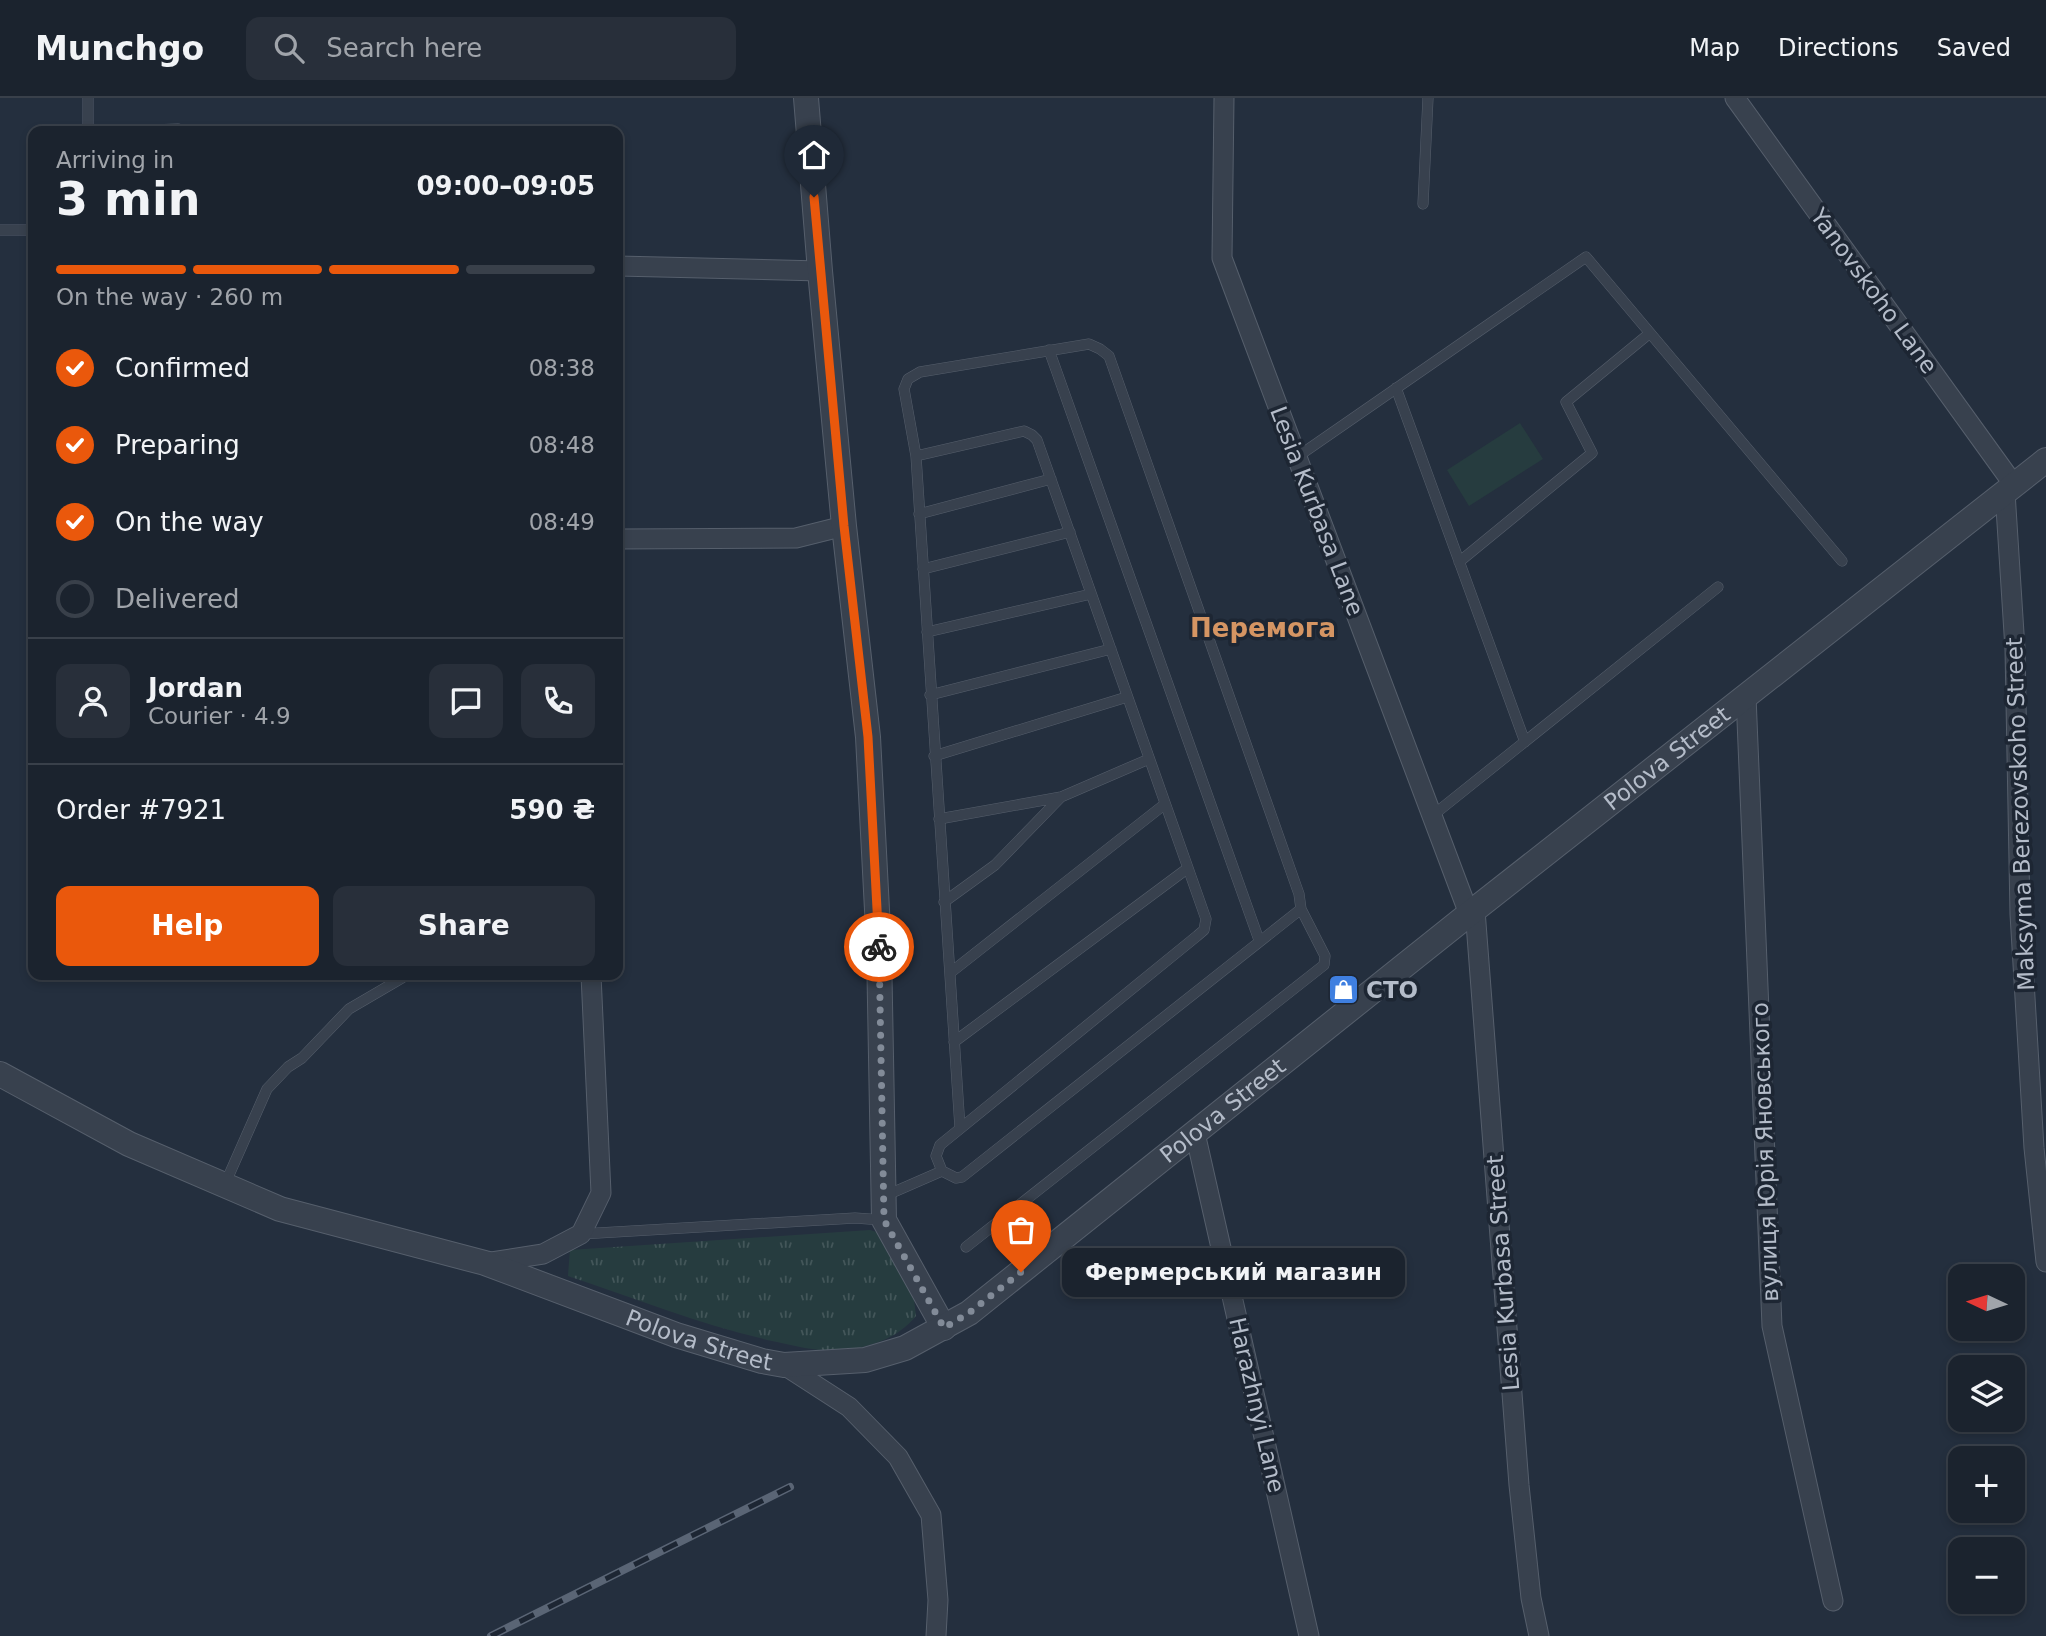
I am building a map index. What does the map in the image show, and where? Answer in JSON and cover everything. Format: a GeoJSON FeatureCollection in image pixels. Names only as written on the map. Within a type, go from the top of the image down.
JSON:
{"type":"FeatureCollection","features":[{"type":"Feature","properties":{"kind":"street"},"geometry":{"type":"LineString","coordinates":[[806,98],[844,526],[868,737],[879,948],[883,1208],[944,1328]]}},
{"type":"Feature","properties":{"kind":"street","name":"Lesia Kurbasa Lane"},"geometry":{"type":"LineString","coordinates":[[1224,98],[1222,258],[1432,816],[1472,912]]}},
{"type":"Feature","properties":{"kind":"street","name":"Yanovskoho Lane"},"geometry":{"type":"LineString","coordinates":[[1735,98],[2010,488]]}},
{"type":"Feature","properties":{"kind":"street"},"geometry":{"type":"LineString","coordinates":[[623,266],[820,271]]}},
{"type":"Feature","properties":{"kind":"street","name":"Polova Street"},"geometry":{"type":"LineString","coordinates":[[0,1074],[129,1144],[280,1209],[485,1263],[676,1335],[784,1365],[865,1360],[905,1348],[969,1313],[2046,460]]}},
{"type":"Feature","properties":{"kind":"street","name":"Maksyma Berezovskoho Street"},"geometry":{"type":"LineString","coordinates":[[2010,488],[2020,914],[2034,1148],[2046,1262]]}},
{"type":"Feature","properties":{"kind":"street"},"geometry":{"type":"LineString","coordinates":[[623,539],[796,538],[844,526]]}},
{"type":"Feature","properties":{"kind":"street","name":"вулиця Юрія Яновського"},"geometry":{"type":"LineString","coordinates":[[1746,696],[1772,1326],[1833,1601]]}},
{"type":"Feature","properties":{"kind":"street","name":"Lesia Kurbasa Street"},"geometry":{"type":"LineString","coordinates":[[1472,912],[1519,1485],[1531,1598],[1539,1636]]}},
{"type":"Feature","properties":{"kind":"street"},"geometry":{"type":"LineString","coordinates":[[485,1263],[543,1254],[581,1234],[601,1193],[591,980]]}},
{"type":"Feature","properties":{"kind":"street","name":"Harazhnyi Lane"},"geometry":{"type":"LineString","coordinates":[[1195,1133],[1309,1636]]}},
{"type":"Feature","properties":{"kind":"street"},"geometry":{"type":"LineString","coordinates":[[784,1365],[849,1407],[859,1417],[898,1457],[931,1515],[938,1600],[936,1636]]}},
{"type":"Feature","properties":{"kind":"lane"},"geometry":{"type":"LineString","coordinates":[[88,98],[88,126]]}},
{"type":"Feature","properties":{"kind":"lane"},"geometry":{"type":"LineString","coordinates":[[1423,204],[1428,98]]}},
{"type":"Feature","properties":{"kind":"lane"},"geometry":{"type":"LineString","coordinates":[[0,230],[28,230]]}},
{"type":"Feature","properties":{"kind":"lane"},"geometry":{"type":"LineString","coordinates":[[1297,457],[1586,257],[1842,561]]}},
{"type":"Feature","properties":{"kind":"lane"},"geometry":{"type":"LineString","coordinates":[[1459,562],[1592,453],[1566,402],[1650,333]]}},
{"type":"Feature","properties":{"kind":"lane"},"geometry":{"type":"LineString","coordinates":[[960,1128],[916,456],[904,389],[908,379],[920,372],[1088,344],[1109,356],[1299,894],[1301,909],[1325,956],[1324,965],[966,1247]]}},
{"type":"Feature","properties":{"kind":"lane"},"geometry":{"type":"LineString","coordinates":[[1049,350],[1259,940]]}},
{"type":"Feature","properties":{"kind":"lane"},"geometry":{"type":"LineString","coordinates":[[1396,388],[1525,742]]}},
{"type":"Feature","properties":{"kind":"lane"},"geometry":{"type":"LineString","coordinates":[[916,456],[1024,431],[1037,440],[1206,919],[1204,930],[940,1145],[936,1156],[942,1171],[956,1178],[962,1177],[1301,909]]}},
{"type":"Feature","properties":{"kind":"lane"},"geometry":{"type":"LineString","coordinates":[[919,514],[1051,479]]}},
{"type":"Feature","properties":{"kind":"lane"},"geometry":{"type":"LineString","coordinates":[[923,569],[1070,532]]}},
{"type":"Feature","properties":{"kind":"lane"},"geometry":{"type":"LineString","coordinates":[[1432,816],[1718,587]]}},
{"type":"Feature","properties":{"kind":"lane"},"geometry":{"type":"LineString","coordinates":[[927,632],[1091,594]]}},
{"type":"Feature","properties":{"kind":"lane"},"geometry":{"type":"LineString","coordinates":[[930,695],[1111,649]]}},
{"type":"Feature","properties":{"kind":"lane"},"geometry":{"type":"LineString","coordinates":[[934,756],[1128,696]]}},
{"type":"Feature","properties":{"kind":"lane"},"geometry":{"type":"LineString","coordinates":[[939,819],[1061,797],[1149,759]]}},
{"type":"Feature","properties":{"kind":"lane"},"geometry":{"type":"LineString","coordinates":[[944,902],[995,865],[1061,797]]}},
{"type":"Feature","properties":{"kind":"lane"},"geometry":{"type":"LineString","coordinates":[[950,973],[1165,804]]}},
{"type":"Feature","properties":{"kind":"lane"},"geometry":{"type":"LineString","coordinates":[[954,1042],[1188,869]]}},
{"type":"Feature","properties":{"kind":"lane"},"geometry":{"type":"LineString","coordinates":[[225,1185],[267,1089],[288,1067],[302,1058],[349,1009],[399,980]]}},
{"type":"Feature","properties":{"kind":"lane"},"geometry":{"type":"LineString","coordinates":[[581,1234],[855,1218],[883,1208],[942,1171]]}},
{"type":"Feature","properties":{"kind":"green space"},"geometry":{"type":"Polygon","coordinates":[[[1520,423],[1543,459],[1469,506],[1447,470],[1520,423]]]}},
{"type":"Feature","properties":{"kind":"green space"},"geometry":{"type":"Polygon","coordinates":[[[870,1230],[882,1234],[913,1291],[916,1316],[902,1330],[885,1339],[846,1350],[812,1349],[750,1336],[568,1276],[570,1250],[870,1230]]]}},
{"type":"Feature","properties":{"kind":"railway"},"geometry":{"type":"LineString","coordinates":[[491,1636],[790,1487]]}},
{"type":"Feature","properties":{"kind":"way so far"},"geometry":{"type":"LineString","coordinates":[[879,947],[884,1220],[944,1328],[969,1313],[1021,1272]]}},
{"type":"Feature","properties":{"kind":"place","name":"СТО"},"geometry":{"type":"Point","coordinates":[1343,990]}},
{"type":"Feature","properties":{"kind":"place","name":"Фермерський магазин"},"geometry":{"type":"Point","coordinates":[1021,1272]}},
{"type":"Feature","properties":{"kind":"district","name":"Перемога"},"geometry":{"type":"Point","coordinates":[1263,628]}},
{"type":"Feature","properties":{"kind":"route"},"geometry":{"type":"LineString","coordinates":[[814,197],[844,526],[868,737],[879,947]]}}]}
